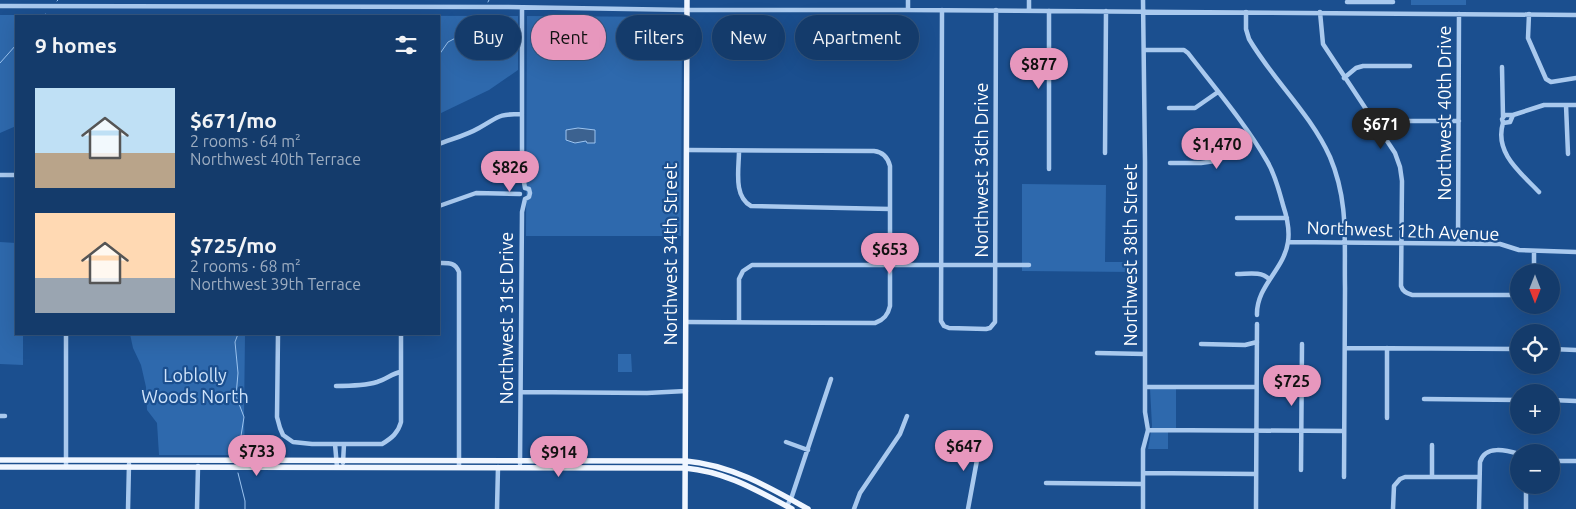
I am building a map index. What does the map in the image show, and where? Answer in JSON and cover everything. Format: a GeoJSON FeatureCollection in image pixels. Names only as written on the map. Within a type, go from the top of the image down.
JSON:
{"type":"FeatureCollection","features":[{"type":"Feature","properties":{"kind":"main road","name":"Northwest 34th Street"},"geometry":{"type":"LineString","coordinates":[[685,509],[688,0]]}},
{"type":"Feature","properties":{"kind":"main road"},"geometry":{"type":"LineString","coordinates":[[0,460],[66,463],[269,464],[340,467],[686,461],[708,464],[734,471],[756,480],[808,509]]}},
{"type":"Feature","properties":{"kind":"main road"},"geometry":{"type":"LineString","coordinates":[[269,464],[344,460],[459,464]]}},
{"type":"Feature","properties":{"kind":"main road"},"geometry":{"type":"LineString","coordinates":[[0,467],[66,463]]}},
{"type":"Feature","properties":{"kind":"main road"},"geometry":{"type":"LineString","coordinates":[[598,464],[686,468],[706,471],[752,487],[790,508]]}},
{"type":"Feature","properties":{"kind":"street"},"geometry":{"type":"LineString","coordinates":[[908,0],[908,10]]}},
{"type":"Feature","properties":{"kind":"street"},"geometry":{"type":"LineString","coordinates":[[1029,0],[1030,10]]}},
{"type":"Feature","properties":{"kind":"street","name":"Northwest 38th Street"},"geometry":{"type":"LineString","coordinates":[[1143,509],[1143,449],[1148,430],[1144,412],[1146,162],[1144,0]]}},
{"type":"Feature","properties":{"kind":"street"},"geometry":{"type":"LineString","coordinates":[[1347,13],[1347,1],[1393,2]]}},
{"type":"Feature","properties":{"kind":"street"},"geometry":{"type":"LineString","coordinates":[[0,6],[1049,10],[1576,15]]}},
{"type":"Feature","properties":{"kind":"street","name":"Northwest 31st Drive"},"geometry":{"type":"LineString","coordinates":[[520,464],[522,212],[525,199],[530,194],[528,189],[525,188],[522,171],[522,8]]}},
{"type":"Feature","properties":{"kind":"street"},"geometry":{"type":"LineString","coordinates":[[941,266],[942,10]]}},
{"type":"Feature","properties":{"kind":"street","name":"Northwest 36th Drive"},"geometry":{"type":"LineString","coordinates":[[941,266],[942,325],[949,328],[990,328],[994,322],[996,10]]}},
{"type":"Feature","properties":{"kind":"street"},"geometry":{"type":"LineString","coordinates":[[1049,10],[1049,169]]}},
{"type":"Feature","properties":{"kind":"street"},"geometry":{"type":"LineString","coordinates":[[1106,11],[1106,153]]}},
{"type":"Feature","properties":{"kind":"street"},"geometry":{"type":"LineString","coordinates":[[1246,12],[1246,29],[1249,39],[1318,134],[1330,158],[1342,196],[1345,242],[1344,477]]}},
{"type":"Feature","properties":{"kind":"street"},"geometry":{"type":"LineString","coordinates":[[1320,12],[1323,44],[1395,153],[1402,174],[1401,286],[1406,293],[1412,295],[1510,295]]}},
{"type":"Feature","properties":{"kind":"street","name":"Northwest 40th Drive"},"geometry":{"type":"LineString","coordinates":[[1458,243],[1459,14]]}},
{"type":"Feature","properties":{"kind":"street"},"geometry":{"type":"LineString","coordinates":[[1528,14],[1528,38],[1546,79],[1551,82],[1576,78]]}},
{"type":"Feature","properties":{"kind":"street"},"geometry":{"type":"LineString","coordinates":[[1144,50],[1184,50],[1250,135],[1268,162],[1275,178],[1287,218],[1288,242],[1283,256],[1260,295],[1257,316]]}},
{"type":"Feature","properties":{"kind":"street"},"geometry":{"type":"LineString","coordinates":[[1344,78],[1356,68],[1363,66],[1410,66]]}},
{"type":"Feature","properties":{"kind":"street"},"geometry":{"type":"LineString","coordinates":[[1502,67],[1503,123],[1501,138],[1504,149],[1507,157],[1539,192]]}},
{"type":"Feature","properties":{"kind":"street"},"geometry":{"type":"LineString","coordinates":[[1170,108],[1195,108],[1218,92]]}},
{"type":"Feature","properties":{"kind":"street"},"geometry":{"type":"LineString","coordinates":[[1503,116],[1508,114],[1514,115],[1544,105],[1576,105]]}},
{"type":"Feature","properties":{"kind":"street"},"geometry":{"type":"LineString","coordinates":[[1566,105],[1568,154]]}},
{"type":"Feature","properties":{"kind":"street"},"geometry":{"type":"LineString","coordinates":[[440,144],[479,129],[495,117],[505,114],[522,114]]}},
{"type":"Feature","properties":{"kind":"street"},"geometry":{"type":"LineString","coordinates":[[1503,123],[1510,122],[1514,115]]}},
{"type":"Feature","properties":{"kind":"street"},"geometry":{"type":"LineString","coordinates":[[1380,130],[1399,121],[1458,121]]}},
{"type":"Feature","properties":{"kind":"street"},"geometry":{"type":"LineString","coordinates":[[1170,163],[1215,161],[1250,135]]}},
{"type":"Feature","properties":{"kind":"street"},"geometry":{"type":"LineString","coordinates":[[686,322],[875,323],[884,318],[890,306],[890,166],[882,154],[874,151],[687,150]]}},
{"type":"Feature","properties":{"kind":"street"},"geometry":{"type":"LineString","coordinates":[[739,151],[739,192],[747,204],[755,207],[890,209]]}},
{"type":"Feature","properties":{"kind":"street"},"geometry":{"type":"LineString","coordinates":[[0,175],[15,175]]}},
{"type":"Feature","properties":{"kind":"street"},"geometry":{"type":"LineString","coordinates":[[520,194],[521,190],[525,188]]}},
{"type":"Feature","properties":{"kind":"street"},"geometry":{"type":"LineString","coordinates":[[440,206],[476,193],[520,194],[525,199]]}},
{"type":"Feature","properties":{"kind":"street"},"geometry":{"type":"LineString","coordinates":[[1237,218],[1287,218]]}},
{"type":"Feature","properties":{"kind":"street","name":"Northwest 12th Avenue"},"geometry":{"type":"LineString","coordinates":[[1288,242],[1500,244],[1510,249],[1534,252],[1576,252]]}},
{"type":"Feature","properties":{"kind":"street"},"geometry":{"type":"LineString","coordinates":[[1534,252],[1534,264]]}},
{"type":"Feature","properties":{"kind":"street"},"geometry":{"type":"LineString","coordinates":[[440,263],[453,264],[458,268],[460,280],[459,464]]}},
{"type":"Feature","properties":{"kind":"street"},"geometry":{"type":"LineString","coordinates":[[739,322],[739,279],[744,270],[756,265],[1029,265]]}},
{"type":"Feature","properties":{"kind":"street"},"geometry":{"type":"LineString","coordinates":[[1237,274],[1261,274],[1269,279]]}},
{"type":"Feature","properties":{"kind":"street"},"geometry":{"type":"LineString","coordinates":[[1256,509],[1257,324]]}},
{"type":"Feature","properties":{"kind":"street"},"geometry":{"type":"LineString","coordinates":[[66,335],[66,463]]}},
{"type":"Feature","properties":{"kind":"street"},"geometry":{"type":"LineString","coordinates":[[278,335],[277,418],[280,428],[287,439],[299,443],[335,444],[382,444],[392,438],[399,429],[401,422],[401,335]]}},
{"type":"Feature","properties":{"kind":"street"},"geometry":{"type":"LineString","coordinates":[[1200,344],[1245,345],[1257,342]]}},
{"type":"Feature","properties":{"kind":"street"},"geometry":{"type":"LineString","coordinates":[[1301,470],[1302,344]]}},
{"type":"Feature","properties":{"kind":"street"},"geometry":{"type":"LineString","coordinates":[[1345,348],[1510,349]]}},
{"type":"Feature","properties":{"kind":"street"},"geometry":{"type":"LineString","coordinates":[[1387,348],[1387,418]]}},
{"type":"Feature","properties":{"kind":"street"},"geometry":{"type":"LineString","coordinates":[[1560,349],[1576,350]]}},
{"type":"Feature","properties":{"kind":"street"},"geometry":{"type":"LineString","coordinates":[[1097,353],[1145,354]]}},
{"type":"Feature","properties":{"kind":"street"},"geometry":{"type":"LineString","coordinates":[[336,386],[368,385],[400,372]]}},
{"type":"Feature","properties":{"kind":"street"},"geometry":{"type":"LineString","coordinates":[[790,508],[791,499],[831,379]]}},
{"type":"Feature","properties":{"kind":"street"},"geometry":{"type":"LineString","coordinates":[[1145,387],[1256,388]]}},
{"type":"Feature","properties":{"kind":"street"},"geometry":{"type":"LineString","coordinates":[[521,392],[647,393],[686,391]]}},
{"type":"Feature","properties":{"kind":"street"},"geometry":{"type":"LineString","coordinates":[[1424,400],[1510,400]]}},
{"type":"Feature","properties":{"kind":"street"},"geometry":{"type":"LineString","coordinates":[[1560,400],[1576,401]]}},
{"type":"Feature","properties":{"kind":"street"},"geometry":{"type":"LineString","coordinates":[[854,509],[860,493],[883,462],[900,434],[907,416]]}},
{"type":"Feature","properties":{"kind":"street"},"geometry":{"type":"LineString","coordinates":[[1148,430],[1344,431]]}},
{"type":"Feature","properties":{"kind":"street"},"geometry":{"type":"LineString","coordinates":[[968,509],[976,460],[974,436]]}},
{"type":"Feature","properties":{"kind":"street"},"geometry":{"type":"LineString","coordinates":[[786,442],[808,450]]}},
{"type":"Feature","properties":{"kind":"street"},"geometry":{"type":"LineString","coordinates":[[335,444],[336,460],[340,467]]}},
{"type":"Feature","properties":{"kind":"street"},"geometry":{"type":"LineString","coordinates":[[340,467],[344,460],[344,444]]}},
{"type":"Feature","properties":{"kind":"street"},"geometry":{"type":"LineString","coordinates":[[1432,445],[1432,476]]}},
{"type":"Feature","properties":{"kind":"street"},"geometry":{"type":"LineString","coordinates":[[1479,509],[1481,458],[1491,450],[1510,452]]}},
{"type":"Feature","properties":{"kind":"street"},"geometry":{"type":"LineString","coordinates":[[1560,460],[1576,461]]}},
{"type":"Feature","properties":{"kind":"street"},"geometry":{"type":"LineString","coordinates":[[128,509],[129,463]]}},
{"type":"Feature","properties":{"kind":"street"},"geometry":{"type":"LineString","coordinates":[[197,463],[197,509]]}},
{"type":"Feature","properties":{"kind":"street"},"geometry":{"type":"LineString","coordinates":[[497,509],[498,464]]}},
{"type":"Feature","properties":{"kind":"street"},"geometry":{"type":"LineString","coordinates":[[1143,473],[1256,474]]}},
{"type":"Feature","properties":{"kind":"street"},"geometry":{"type":"LineString","coordinates":[[1393,509],[1393,489],[1395,483],[1405,477],[1480,477]]}},
{"type":"Feature","properties":{"kind":"street"},"geometry":{"type":"LineString","coordinates":[[1046,483],[1142,484]]}},
{"type":"Feature","properties":{"kind":"street"},"geometry":{"type":"LineString","coordinates":[[1526,494],[1526,509]]}},
{"type":"Feature","properties":{"kind":"green space"},"geometry":{"type":"Polygon","coordinates":[[[1411,0],[1466,0],[1466,5],[1411,5],[1411,0]]]}},
{"type":"Feature","properties":{"kind":"green space"},"geometry":{"type":"Polygon","coordinates":[[[0,15],[15,15],[15,126],[0,133],[0,15]]]}},
{"type":"Feature","properties":{"kind":"green space"},"geometry":{"type":"Polygon","coordinates":[[[440,16],[455,16],[455,60],[518,60],[518,70],[489,90],[440,114],[440,16]]]}},
{"type":"Feature","properties":{"kind":"green space"},"geometry":{"type":"Polygon","coordinates":[[[527,16],[531,16],[531,60],[606,60],[606,17],[616,17],[616,60],[682,60],[681,236],[526,236],[527,16]]]}},
{"type":"Feature","properties":{"kind":"green space"},"geometry":{"type":"Polygon","coordinates":[[[1022,184],[1106,185],[1105,262],[1135,262],[1134,272],[1022,271],[1022,184]]]}},
{"type":"Feature","properties":{"kind":"green space"},"geometry":{"type":"Polygon","coordinates":[[[0,242],[15,243],[15,335],[23,335],[23,365],[0,364],[0,242]]]}},
{"type":"Feature","properties":{"kind":"green space","name":"Loblolly Woods North"},"geometry":{"type":"Polygon","coordinates":[[[130,335],[245,335],[245,455],[159,455],[157,423],[147,410],[146,387],[141,365],[133,348],[130,335]]]}},
{"type":"Feature","properties":{"kind":"green space"},"geometry":{"type":"Polygon","coordinates":[[[618,354],[631,354],[632,372],[618,372],[618,354]]]}},
{"type":"Feature","properties":{"kind":"green space"},"geometry":{"type":"Polygon","coordinates":[[[1150,388],[1176,389],[1176,428],[1168,432],[1168,449],[1148,449],[1152,426],[1150,388]]]}},
{"type":"Feature","properties":{"kind":"shaded area"},"geometry":{"type":"Polygon","coordinates":[[[578,128],[595,130],[595,143],[587,143],[586,141],[575,143],[566,140],[566,130],[578,128]]]}},
{"type":"Feature","properties":{"kind":"waterway"},"geometry":{"type":"LineString","coordinates":[[440,54],[448,42],[455,38]]}},
{"type":"Feature","properties":{"kind":"waterway"},"geometry":{"type":"LineString","coordinates":[[0,63],[15,46]]}},
{"type":"Feature","properties":{"kind":"waterway"},"geometry":{"type":"LineString","coordinates":[[238,335],[235,342],[238,373],[236,396],[244,417],[238,455]]}},
{"type":"Feature","properties":{"kind":"waterway"},"geometry":{"type":"LineString","coordinates":[[238,473],[245,501],[245,509]]}}]}
